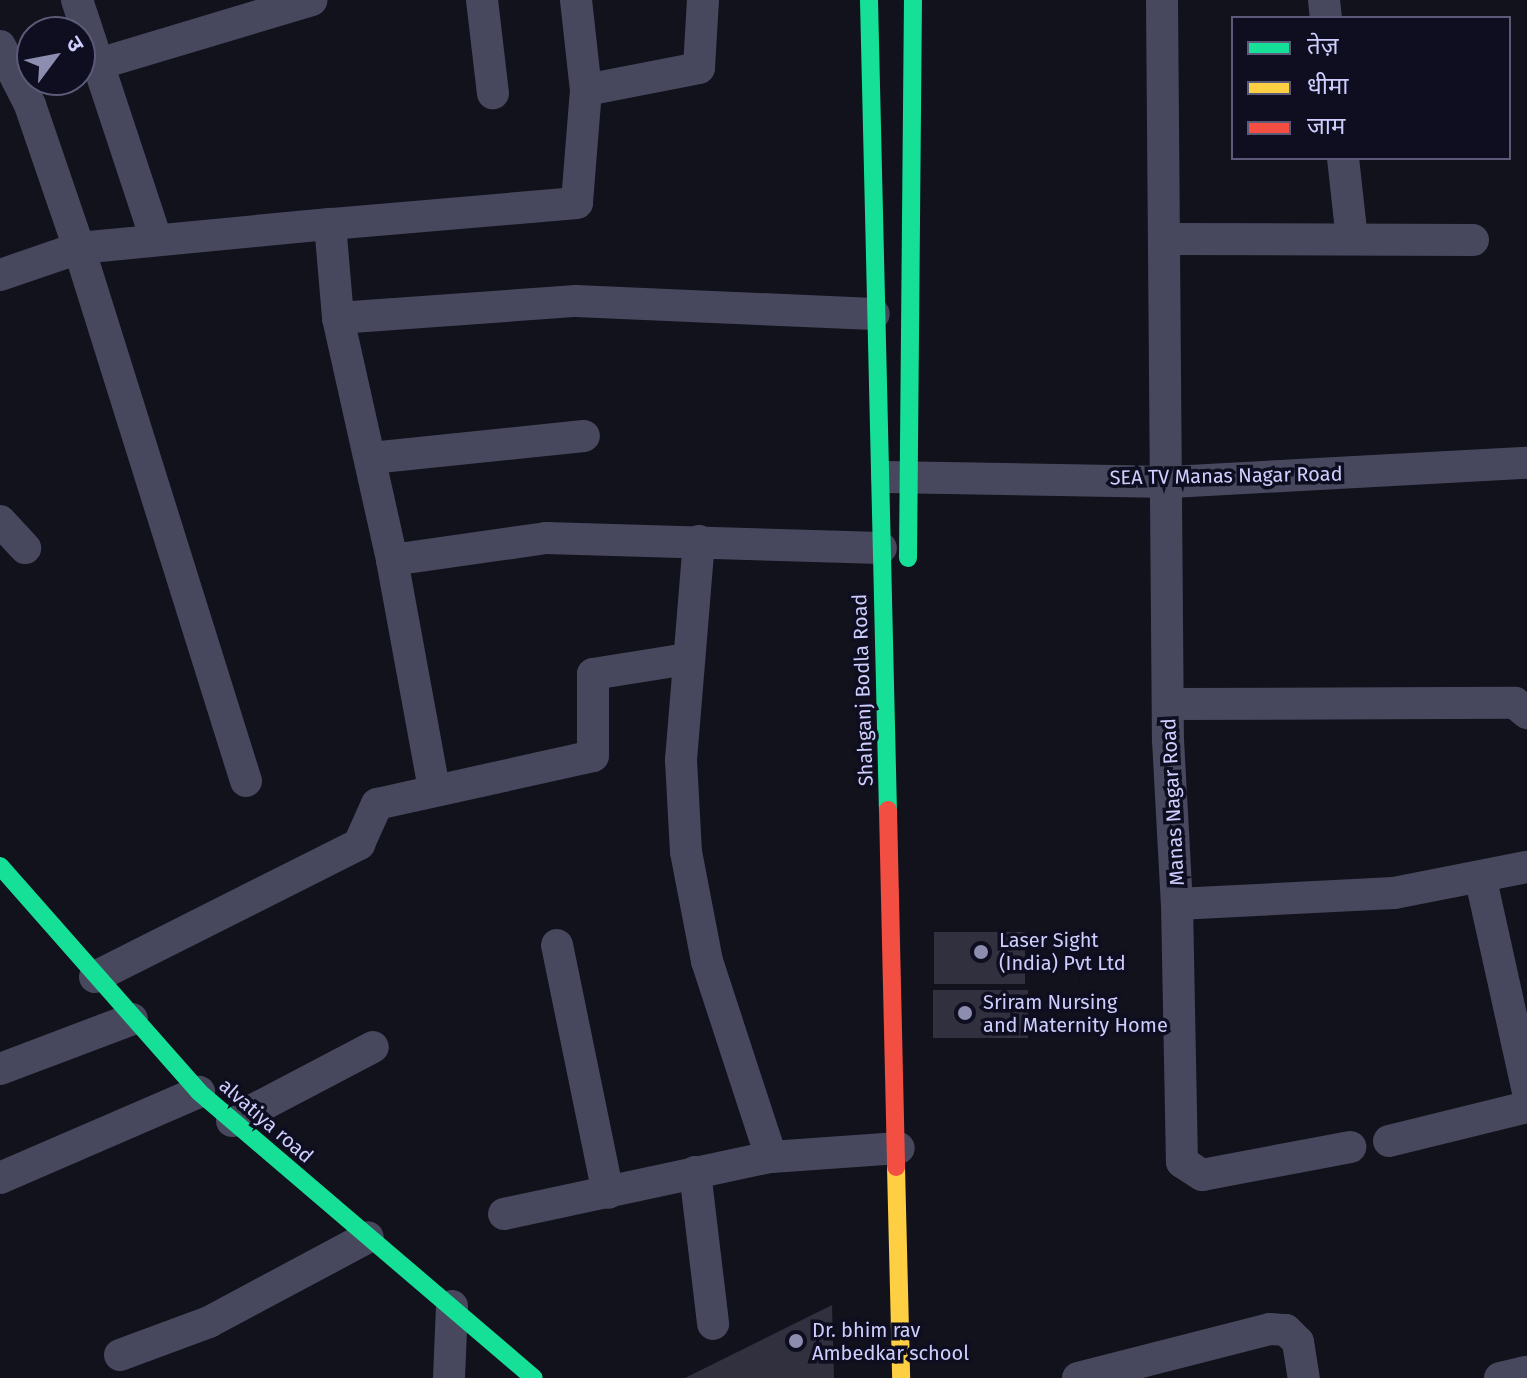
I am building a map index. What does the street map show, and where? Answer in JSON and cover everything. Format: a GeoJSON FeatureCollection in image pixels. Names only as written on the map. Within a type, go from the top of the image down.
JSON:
{"type":"FeatureCollection","features":[{"type":"Feature","properties":{"kind":"main road","name":"Shahganj Bodla Road"},"geometry":{"type":"LineString","coordinates":[[869,0],[876,478],[881,548],[899,1148],[901,1378]]}},
{"type":"Feature","properties":{"kind":"main road"},"geometry":{"type":"LineString","coordinates":[[908,581],[913,0]]}},
{"type":"Feature","properties":{"kind":"main road"},"geometry":{"type":"LineString","coordinates":[[909,781],[919,1378]]}},
{"type":"Feature","properties":{"kind":"main road","name":"alvatiya road"},"geometry":{"type":"LineString","coordinates":[[2,872],[199,1092],[534,1378]]}},
{"type":"Feature","properties":{"kind":"street"},"geometry":{"type":"LineString","coordinates":[[96,65],[311,0]]}},
{"type":"Feature","properties":{"kind":"street"},"geometry":{"type":"LineString","coordinates":[[482,0],[493,93]]}},
{"type":"Feature","properties":{"kind":"street"},"geometry":{"type":"LineString","coordinates":[[0,275],[79,248],[155,236],[570,207],[581,194],[586,90],[576,0]]}},
{"type":"Feature","properties":{"kind":"street"},"geometry":{"type":"LineString","coordinates":[[586,90],[699,68],[703,0]]}},
{"type":"Feature","properties":{"kind":"street","name":"Manas Nagar Road"},"geometry":{"type":"LineString","coordinates":[[1162,0],[1171,482],[1169,704],[1177,904],[1394,893],[1481,880],[1527,867]]}},
{"type":"Feature","properties":{"kind":"street"},"geometry":{"type":"LineString","coordinates":[[0,46],[30,105],[79,248],[246,781]]}},
{"type":"Feature","properties":{"kind":"street"},"geometry":{"type":"LineString","coordinates":[[96,68],[155,236]]}},
{"type":"Feature","properties":{"kind":"street"},"geometry":{"type":"LineString","coordinates":[[1343,160],[1352,239]]}},
{"type":"Feature","properties":{"kind":"street"},"geometry":{"type":"LineString","coordinates":[[330,224],[338,318],[392,560],[434,788]]}},
{"type":"Feature","properties":{"kind":"street"},"geometry":{"type":"LineString","coordinates":[[1168,239],[1473,240]]}},
{"type":"Feature","properties":{"kind":"street"},"geometry":{"type":"LineString","coordinates":[[338,318],[576,301],[874,314]]}},
{"type":"Feature","properties":{"kind":"street"},"geometry":{"type":"LineString","coordinates":[[371,458],[584,436]]}},
{"type":"Feature","properties":{"kind":"street","name":"SEA TV Manas Nagar Road"},"geometry":{"type":"LineString","coordinates":[[876,478],[908,476],[1171,482],[1527,463]]}},
{"type":"Feature","properties":{"kind":"street"},"geometry":{"type":"LineString","coordinates":[[0,521],[25,548]]}},
{"type":"Feature","properties":{"kind":"street"},"geometry":{"type":"LineString","coordinates":[[392,560],[546,538],[881,548]]}},
{"type":"Feature","properties":{"kind":"street"},"geometry":{"type":"LineString","coordinates":[[699,541],[681,760],[686,852],[707,961],[771,1157]]}},
{"type":"Feature","properties":{"kind":"street"},"geometry":{"type":"LineString","coordinates":[[95,977],[359,844],[377,804],[434,788],[593,756],[593,674],[687,659]]}},
{"type":"Feature","properties":{"kind":"street"},"geometry":{"type":"LineString","coordinates":[[1169,704],[1515,703],[1527,713]]}},
{"type":"Feature","properties":{"kind":"street"},"geometry":{"type":"LineString","coordinates":[[1481,880],[1527,1088]]}},
{"type":"Feature","properties":{"kind":"street"},"geometry":{"type":"LineString","coordinates":[[1177,904],[1182,1162],[1202,1175],[1350,1147]]}},
{"type":"Feature","properties":{"kind":"street"},"geometry":{"type":"LineString","coordinates":[[557,945],[608,1193]]}},
{"type":"Feature","properties":{"kind":"street"},"geometry":{"type":"LineString","coordinates":[[0,1069],[132,1019]]}},
{"type":"Feature","properties":{"kind":"street"},"geometry":{"type":"LineString","coordinates":[[232,1121],[373,1047]]}},
{"type":"Feature","properties":{"kind":"street"},"geometry":{"type":"LineString","coordinates":[[0,1178],[199,1092]]}},
{"type":"Feature","properties":{"kind":"street"},"geometry":{"type":"LineString","coordinates":[[1389,1141],[1527,1107]]}},
{"type":"Feature","properties":{"kind":"street"},"geometry":{"type":"LineString","coordinates":[[504,1214],[771,1157],[899,1148]]}},
{"type":"Feature","properties":{"kind":"street"},"geometry":{"type":"LineString","coordinates":[[695,1172],[713,1324]]}},
{"type":"Feature","properties":{"kind":"street"},"geometry":{"type":"LineString","coordinates":[[120,1355],[209,1322],[368,1237]]}},
{"type":"Feature","properties":{"kind":"street"},"geometry":{"type":"LineString","coordinates":[[449,1378],[452,1306]]}},
{"type":"Feature","properties":{"kind":"street"},"geometry":{"type":"LineString","coordinates":[[1078,1378],[1270,1329],[1286,1330],[1298,1342],[1304,1378]]}},
{"type":"Feature","properties":{"kind":"street"},"geometry":{"type":"LineString","coordinates":[[1500,1378],[1527,1372]]}},
{"type":"Feature","properties":{"kind":"building"},"geometry":{"type":"Polygon","coordinates":[[[934,932],[1025,932],[1025,984],[934,984],[934,932]]]}},
{"type":"Feature","properties":{"kind":"building"},"geometry":{"type":"Polygon","coordinates":[[[933,990],[1028,990],[1028,1038],[933,1038],[933,990]]]}},
{"type":"Feature","properties":{"kind":"building","name":"Dr. bhim rav Ambedkar school"},"geometry":{"type":"Polygon","coordinates":[[[832,1305],[834,1378],[685,1378],[832,1305]]]}},
{"type":"Feature","properties":{"kind":"traffic: fast"},"geometry":{"type":"LineString","coordinates":[[869,0],[888,810]]}},
{"type":"Feature","properties":{"kind":"traffic: fast"},"geometry":{"type":"LineString","coordinates":[[908,558],[913,0]]}},
{"type":"Feature","properties":{"kind":"traffic: fast"},"geometry":{"type":"LineString","coordinates":[[0,866],[199,1092],[534,1378]]}},
{"type":"Feature","properties":{"kind":"traffic: slow"},"geometry":{"type":"LineString","coordinates":[[896,1167],[901,1378]]}},
{"type":"Feature","properties":{"kind":"traffic: jam"},"geometry":{"type":"LineString","coordinates":[[888,810],[896,1167]]}},
{"type":"Feature","properties":{"kind":"place","name":"Laser Sight (India) Pvt Ltd"},"geometry":{"type":"Point","coordinates":[981,952]}},
{"type":"Feature","properties":{"kind":"place","name":"Sriram Nursing and Maternity Home"},"geometry":{"type":"Point","coordinates":[965,1013]}},
{"type":"Feature","properties":{"kind":"place","name":"Dr. bhim rav Ambedkar school"},"geometry":{"type":"Point","coordinates":[796,1341]}}]}
